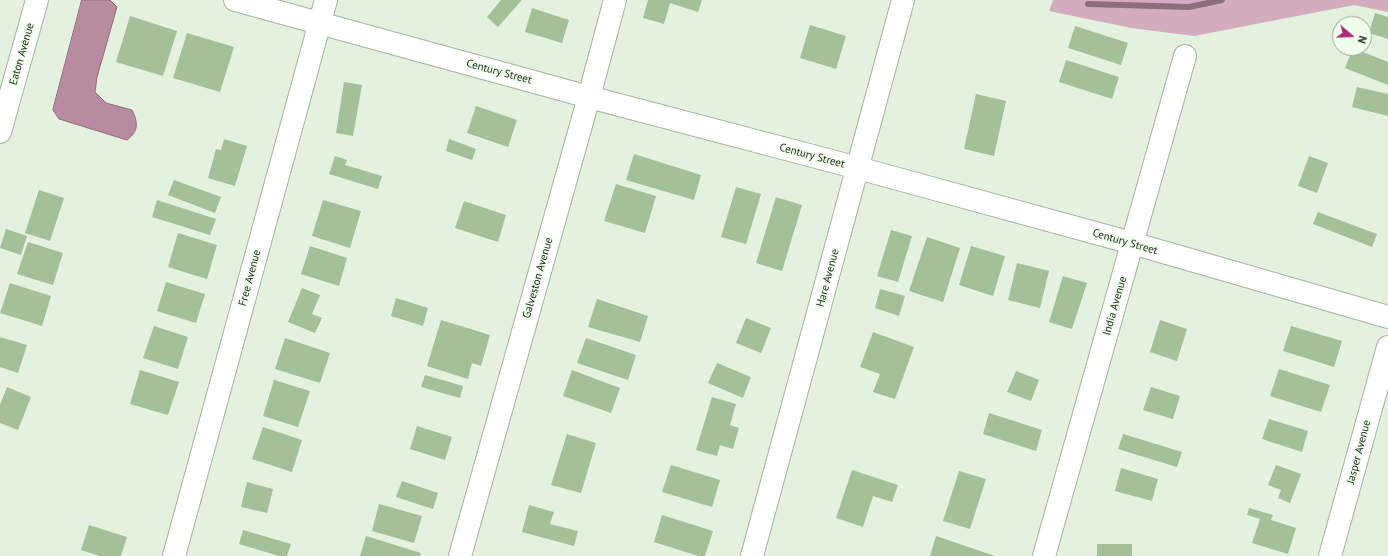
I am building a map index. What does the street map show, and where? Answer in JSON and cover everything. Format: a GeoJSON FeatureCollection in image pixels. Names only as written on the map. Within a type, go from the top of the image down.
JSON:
{"type":"FeatureCollection","features":[{"type":"Feature","properties":{"kind":"street","name":"Eaton Avenue"},"geometry":{"type":"LineString","coordinates":[[0,132],[37,0]]}},
{"type":"Feature","properties":{"kind":"street","name":"Century Street"},"geometry":{"type":"LineString","coordinates":[[235,0],[589,97],[858,168],[1388,316]]}},
{"type":"Feature","properties":{"kind":"street","name":"Free Avenue"},"geometry":{"type":"LineString","coordinates":[[174,556],[326,0]]}},
{"type":"Feature","properties":{"kind":"street","name":"Galveston Avenue"},"geometry":{"type":"LineString","coordinates":[[460,556],[615,0]]}},
{"type":"Feature","properties":{"kind":"street","name":"Hare Avenue"},"geometry":{"type":"LineString","coordinates":[[752,556],[903,0]]}},
{"type":"Feature","properties":{"kind":"street","name":"India Avenue"},"geometry":{"type":"LineString","coordinates":[[1044,556],[1185,56]]}},
{"type":"Feature","properties":{"kind":"street","name":"Jasper Avenue"},"geometry":{"type":"LineString","coordinates":[[1330,556],[1388,347]]}},
{"type":"Feature","properties":{"kind":"shaded area"},"geometry":{"type":"Polygon","coordinates":[[[82,0],[110,0],[117,7],[97,77],[95,92],[106,103],[132,110],[136,126],[134,133],[127,140],[59,119],[53,110],[82,0]]]}},
{"type":"Feature","properties":{"kind":"shaded area"},"geometry":{"type":"Polygon","coordinates":[[[1053,0],[1388,0],[1388,12],[1354,5],[1194,36],[1131,28],[1049,11],[1053,0]]]}},
{"type":"Feature","properties":{"kind":"building"},"geometry":{"type":"Polygon","coordinates":[[[501,0],[522,0],[498,27],[487,17],[501,0]]]}},
{"type":"Feature","properties":{"kind":"building"},"geometry":{"type":"Polygon","coordinates":[[[648,0],[702,0],[698,12],[670,3],[664,24],[643,18],[648,0]]]}},
{"type":"Feature","properties":{"kind":"building"},"geometry":{"type":"Polygon","coordinates":[[[532,8],[569,20],[562,43],[525,32],[532,8]]]}},
{"type":"Feature","properties":{"kind":"building"},"geometry":{"type":"Polygon","coordinates":[[[1375,13],[1388,17],[1388,39],[1372,34],[1372,23],[1375,13]]]}},
{"type":"Feature","properties":{"kind":"building"},"geometry":{"type":"Polygon","coordinates":[[[130,16],[177,31],[163,76],[116,62],[130,16]]]}},
{"type":"Feature","properties":{"kind":"building"},"geometry":{"type":"Polygon","coordinates":[[[810,25],[846,36],[836,69],[800,58],[810,25]]]}},
{"type":"Feature","properties":{"kind":"building"},"geometry":{"type":"Polygon","coordinates":[[[1075,26],[1128,43],[1121,65],[1068,48],[1075,26]]]}},
{"type":"Feature","properties":{"kind":"building"},"geometry":{"type":"Polygon","coordinates":[[[187,33],[234,47],[220,92],[173,78],[187,33]]]}},
{"type":"Feature","properties":{"kind":"building"},"geometry":{"type":"Polygon","coordinates":[[[1350,56],[1372,56],[1388,62],[1388,85],[1345,68],[1350,56]]]}},
{"type":"Feature","properties":{"kind":"building"},"geometry":{"type":"Polygon","coordinates":[[[1066,60],[1119,77],[1112,99],[1059,82],[1066,60]]]}},
{"type":"Feature","properties":{"kind":"building"},"geometry":{"type":"Polygon","coordinates":[[[344,82],[362,85],[353,136],[336,133],[344,82]]]}},
{"type":"Feature","properties":{"kind":"building"},"geometry":{"type":"Polygon","coordinates":[[[1357,87],[1388,94],[1388,116],[1352,107],[1357,87]]]}},
{"type":"Feature","properties":{"kind":"building"},"geometry":{"type":"Polygon","coordinates":[[[976,94],[1006,101],[994,156],[964,149],[976,94]]]}},
{"type":"Feature","properties":{"kind":"building"},"geometry":{"type":"Polygon","coordinates":[[[476,106],[517,120],[508,147],[467,133],[476,106]]]}},
{"type":"Feature","properties":{"kind":"building"},"geometry":{"type":"Polygon","coordinates":[[[224,139],[247,146],[235,186],[208,178],[216,149],[221,150],[224,139]]]}},
{"type":"Feature","properties":{"kind":"building"},"geometry":{"type":"Polygon","coordinates":[[[449,139],[476,149],[472,160],[446,151],[449,139]]]}},
{"type":"Feature","properties":{"kind":"building"},"geometry":{"type":"Polygon","coordinates":[[[634,154],[701,175],[694,200],[626,180],[634,154]]]}},
{"type":"Feature","properties":{"kind":"building"},"geometry":{"type":"Polygon","coordinates":[[[335,156],[347,160],[345,165],[382,176],[378,189],[329,174],[335,156]]]}},
{"type":"Feature","properties":{"kind":"building"},"geometry":{"type":"Polygon","coordinates":[[[1309,156],[1328,163],[1317,193],[1298,186],[1309,156]]]}},
{"type":"Feature","properties":{"kind":"building"},"geometry":{"type":"Polygon","coordinates":[[[174,180],[221,197],[215,213],[168,195],[174,180]]]}},
{"type":"Feature","properties":{"kind":"building"},"geometry":{"type":"Polygon","coordinates":[[[616,184],[656,196],[645,233],[604,221],[616,184]]]}},
{"type":"Feature","properties":{"kind":"building"},"geometry":{"type":"Polygon","coordinates":[[[736,187],[761,194],[746,244],[721,237],[736,187]]]}},
{"type":"Feature","properties":{"kind":"building"},"geometry":{"type":"Polygon","coordinates":[[[39,190],[64,198],[50,241],[25,233],[39,190]]]}},
{"type":"Feature","properties":{"kind":"building"},"geometry":{"type":"Polygon","coordinates":[[[776,197],[802,205],[782,271],[756,263],[776,197]]]}},
{"type":"Feature","properties":{"kind":"building"},"geometry":{"type":"Polygon","coordinates":[[[157,200],[216,219],[210,235],[152,217],[157,200]]]}},
{"type":"Feature","properties":{"kind":"building"},"geometry":{"type":"Polygon","coordinates":[[[323,200],[361,211],[350,248],[312,236],[323,200]]]}},
{"type":"Feature","properties":{"kind":"building"},"geometry":{"type":"Polygon","coordinates":[[[464,201],[506,215],[498,242],[455,228],[464,201]]]}},
{"type":"Feature","properties":{"kind":"building"},"geometry":{"type":"Polygon","coordinates":[[[1318,212],[1377,234],[1372,247],[1313,224],[1318,212]]]}},
{"type":"Feature","properties":{"kind":"building"},"geometry":{"type":"Polygon","coordinates":[[[6,229],[27,236],[21,255],[0,248],[6,229]]]}},
{"type":"Feature","properties":{"kind":"building"},"geometry":{"type":"Polygon","coordinates":[[[891,230],[912,236],[898,282],[877,276],[891,230]]]}},
{"type":"Feature","properties":{"kind":"building"},"geometry":{"type":"Polygon","coordinates":[[[178,233],[217,245],[207,279],[168,267],[178,233]]]}},
{"type":"Feature","properties":{"kind":"building"},"geometry":{"type":"Polygon","coordinates":[[[927,237],[960,248],[943,302],[909,291],[927,237]]]}},
{"type":"Feature","properties":{"kind":"building"},"geometry":{"type":"Polygon","coordinates":[[[28,242],[63,253],[53,285],[17,274],[28,242]]]}},
{"type":"Feature","properties":{"kind":"building"},"geometry":{"type":"Polygon","coordinates":[[[310,246],[347,258],[339,286],[301,274],[310,246]]]}},
{"type":"Feature","properties":{"kind":"building"},"geometry":{"type":"Polygon","coordinates":[[[971,246],[1005,256],[993,296],[959,285],[971,246]]]}},
{"type":"Feature","properties":{"kind":"building"},"geometry":{"type":"Polygon","coordinates":[[[1017,263],[1049,271],[1040,308],[1008,300],[1017,263]]]}},
{"type":"Feature","properties":{"kind":"building"},"geometry":{"type":"Polygon","coordinates":[[[1063,276],[1087,283],[1072,329],[1049,322],[1063,276]]]}},
{"type":"Feature","properties":{"kind":"building"},"geometry":{"type":"Polygon","coordinates":[[[166,282],[205,294],[196,323],[157,311],[166,282]]]}},
{"type":"Feature","properties":{"kind":"building"},"geometry":{"type":"Polygon","coordinates":[[[10,283],[51,296],[42,326],[0,313],[10,283]]]}},
{"type":"Feature","properties":{"kind":"building"},"geometry":{"type":"Polygon","coordinates":[[[302,288],[320,295],[312,314],[322,318],[315,333],[288,322],[302,288]]]}},
{"type":"Feature","properties":{"kind":"building"},"geometry":{"type":"Polygon","coordinates":[[[880,289],[905,296],[899,316],[875,308],[880,289]]]}},
{"type":"Feature","properties":{"kind":"building"},"geometry":{"type":"Polygon","coordinates":[[[396,298],[428,308],[423,326],[391,316],[396,298]]]}},
{"type":"Feature","properties":{"kind":"building"},"geometry":{"type":"Polygon","coordinates":[[[597,299],[648,316],[640,342],[588,327],[597,299]]]}},
{"type":"Feature","properties":{"kind":"building"},"geometry":{"type":"Polygon","coordinates":[[[746,318],[771,328],[761,353],[736,343],[746,318]]]}},
{"type":"Feature","properties":{"kind":"building"},"geometry":{"type":"Polygon","coordinates":[[[441,320],[490,335],[481,366],[472,363],[468,379],[427,366],[441,320]]]}},
{"type":"Feature","properties":{"kind":"building"},"geometry":{"type":"Polygon","coordinates":[[[1160,320],[1187,329],[1177,361],[1150,352],[1160,320]]]}},
{"type":"Feature","properties":{"kind":"building"},"geometry":{"type":"Polygon","coordinates":[[[154,326],[188,337],[178,369],[143,358],[154,326]]]}},
{"type":"Feature","properties":{"kind":"building"},"geometry":{"type":"Polygon","coordinates":[[[1291,326],[1342,341],[1334,367],[1283,351],[1291,326]]]}},
{"type":"Feature","properties":{"kind":"building"},"geometry":{"type":"Polygon","coordinates":[[[873,332],[914,347],[895,399],[873,392],[880,374],[860,367],[873,332]]]}},
{"type":"Feature","properties":{"kind":"building"},"geometry":{"type":"Polygon","coordinates":[[[0,337],[27,345],[18,373],[0,367],[0,337]]]}},
{"type":"Feature","properties":{"kind":"building"},"geometry":{"type":"Polygon","coordinates":[[[285,338],[330,353],[320,383],[275,369],[285,338]]]}},
{"type":"Feature","properties":{"kind":"building"},"geometry":{"type":"Polygon","coordinates":[[[586,338],[636,355],[628,380],[577,363],[586,338]]]}},
{"type":"Feature","properties":{"kind":"building"},"geometry":{"type":"Polygon","coordinates":[[[717,363],[751,377],[743,398],[708,383],[717,363]]]}},
{"type":"Feature","properties":{"kind":"building"},"geometry":{"type":"Polygon","coordinates":[[[1279,369],[1330,385],[1321,412],[1270,396],[1279,369]]]}},
{"type":"Feature","properties":{"kind":"building"},"geometry":{"type":"Polygon","coordinates":[[[140,370],[179,382],[168,415],[130,404],[140,370]]]}},
{"type":"Feature","properties":{"kind":"building"},"geometry":{"type":"Polygon","coordinates":[[[572,370],[620,388],[611,413],[563,396],[572,370]]]}},
{"type":"Feature","properties":{"kind":"building"},"geometry":{"type":"Polygon","coordinates":[[[1016,371],[1039,380],[1031,401],[1007,392],[1016,371]]]}},
{"type":"Feature","properties":{"kind":"building"},"geometry":{"type":"Polygon","coordinates":[[[425,375],[463,386],[460,398],[421,387],[425,375]]]}},
{"type":"Feature","properties":{"kind":"building"},"geometry":{"type":"Polygon","coordinates":[[[274,380],[310,391],[298,427],[263,416],[274,380]]]}},
{"type":"Feature","properties":{"kind":"building"},"geometry":{"type":"Polygon","coordinates":[[[7,387],[31,397],[18,430],[0,423],[0,405],[7,387]]]}},
{"type":"Feature","properties":{"kind":"building"},"geometry":{"type":"Polygon","coordinates":[[[1151,387],[1180,396],[1173,419],[1143,410],[1151,387]]]}},
{"type":"Feature","properties":{"kind":"building"},"geometry":{"type":"Polygon","coordinates":[[[712,397],[736,404],[730,425],[739,428],[733,449],[720,445],[717,456],[696,450],[712,397]]]}},
{"type":"Feature","properties":{"kind":"building"},"geometry":{"type":"Polygon","coordinates":[[[989,413],[1042,430],[1036,451],[983,434],[989,413]]]}},
{"type":"Feature","properties":{"kind":"building"},"geometry":{"type":"Polygon","coordinates":[[[1269,419],[1308,431],[1302,452],[1262,439],[1269,419]]]}},
{"type":"Feature","properties":{"kind":"building"},"geometry":{"type":"Polygon","coordinates":[[[417,426],[452,437],[445,460],[410,449],[417,426]]]}},
{"type":"Feature","properties":{"kind":"building"},"geometry":{"type":"Polygon","coordinates":[[[263,427],[302,440],[292,472],[252,459],[263,427]]]}},
{"type":"Feature","properties":{"kind":"building"},"geometry":{"type":"Polygon","coordinates":[[[567,434],[596,443],[581,493],[551,485],[567,434]]]}},
{"type":"Feature","properties":{"kind":"building"},"geometry":{"type":"Polygon","coordinates":[[[1123,434],[1182,452],[1177,467],[1118,449],[1123,434]]]}},
{"type":"Feature","properties":{"kind":"building"},"geometry":{"type":"Polygon","coordinates":[[[671,465],[720,480],[712,507],[662,492],[671,465]]]}},
{"type":"Feature","properties":{"kind":"building"},"geometry":{"type":"Polygon","coordinates":[[[1276,465],[1301,474],[1290,503],[1278,498],[1281,490],[1268,485],[1276,465]]]}},
{"type":"Feature","properties":{"kind":"building"},"geometry":{"type":"Polygon","coordinates":[[[1121,468],[1158,479],[1152,501],[1115,491],[1121,468]]]}},
{"type":"Feature","properties":{"kind":"building"},"geometry":{"type":"Polygon","coordinates":[[[852,470],[898,485],[892,502],[873,496],[863,527],[836,518],[852,470]]]}},
{"type":"Feature","properties":{"kind":"building"},"geometry":{"type":"Polygon","coordinates":[[[959,471],[986,479],[970,529],[943,521],[959,471]]]}},
{"type":"Feature","properties":{"kind":"building"},"geometry":{"type":"Polygon","coordinates":[[[402,481],[438,493],[433,509],[396,497],[402,481]]]}},
{"type":"Feature","properties":{"kind":"building"},"geometry":{"type":"Polygon","coordinates":[[[247,482],[273,489],[267,513],[241,507],[247,482]]]}},
{"type":"Feature","properties":{"kind":"building"},"geometry":{"type":"Polygon","coordinates":[[[379,504],[422,516],[414,543],[372,531],[379,504]]]}},
{"type":"Feature","properties":{"kind":"building"},"geometry":{"type":"Polygon","coordinates":[[[529,505],[554,512],[550,524],[578,531],[574,546],[522,532],[529,505]]]}},
{"type":"Feature","properties":{"kind":"building"},"geometry":{"type":"Polygon","coordinates":[[[1249,508],[1273,515],[1271,520],[1296,528],[1288,554],[1252,543],[1260,519],[1247,515],[1249,508]]]}},
{"type":"Feature","properties":{"kind":"building"},"geometry":{"type":"Polygon","coordinates":[[[662,515],[713,531],[705,556],[698,556],[654,542],[662,515]]]}},
{"type":"Feature","properties":{"kind":"building"},"geometry":{"type":"Polygon","coordinates":[[[89,525],[127,537],[121,556],[100,556],[81,550],[89,525]]]}},
{"type":"Feature","properties":{"kind":"building"},"geometry":{"type":"Polygon","coordinates":[[[243,530],[291,544],[287,556],[279,556],[239,544],[243,530]]]}},
{"type":"Feature","properties":{"kind":"building"},"geometry":{"type":"Polygon","coordinates":[[[366,536],[421,553],[420,556],[360,556],[366,536]]]}},
{"type":"Feature","properties":{"kind":"building"},"geometry":{"type":"Polygon","coordinates":[[[936,536],[995,556],[930,556],[936,536]]]}},
{"type":"Feature","properties":{"kind":"building"},"geometry":{"type":"Polygon","coordinates":[[[1097,544],[1132,544],[1132,556],[1097,556],[1097,544]]]}},
{"type":"Feature","properties":{"kind":"waterway"},"geometry":{"type":"LineString","coordinates":[[1088,4],[1189,7],[1222,0]]}}]}
